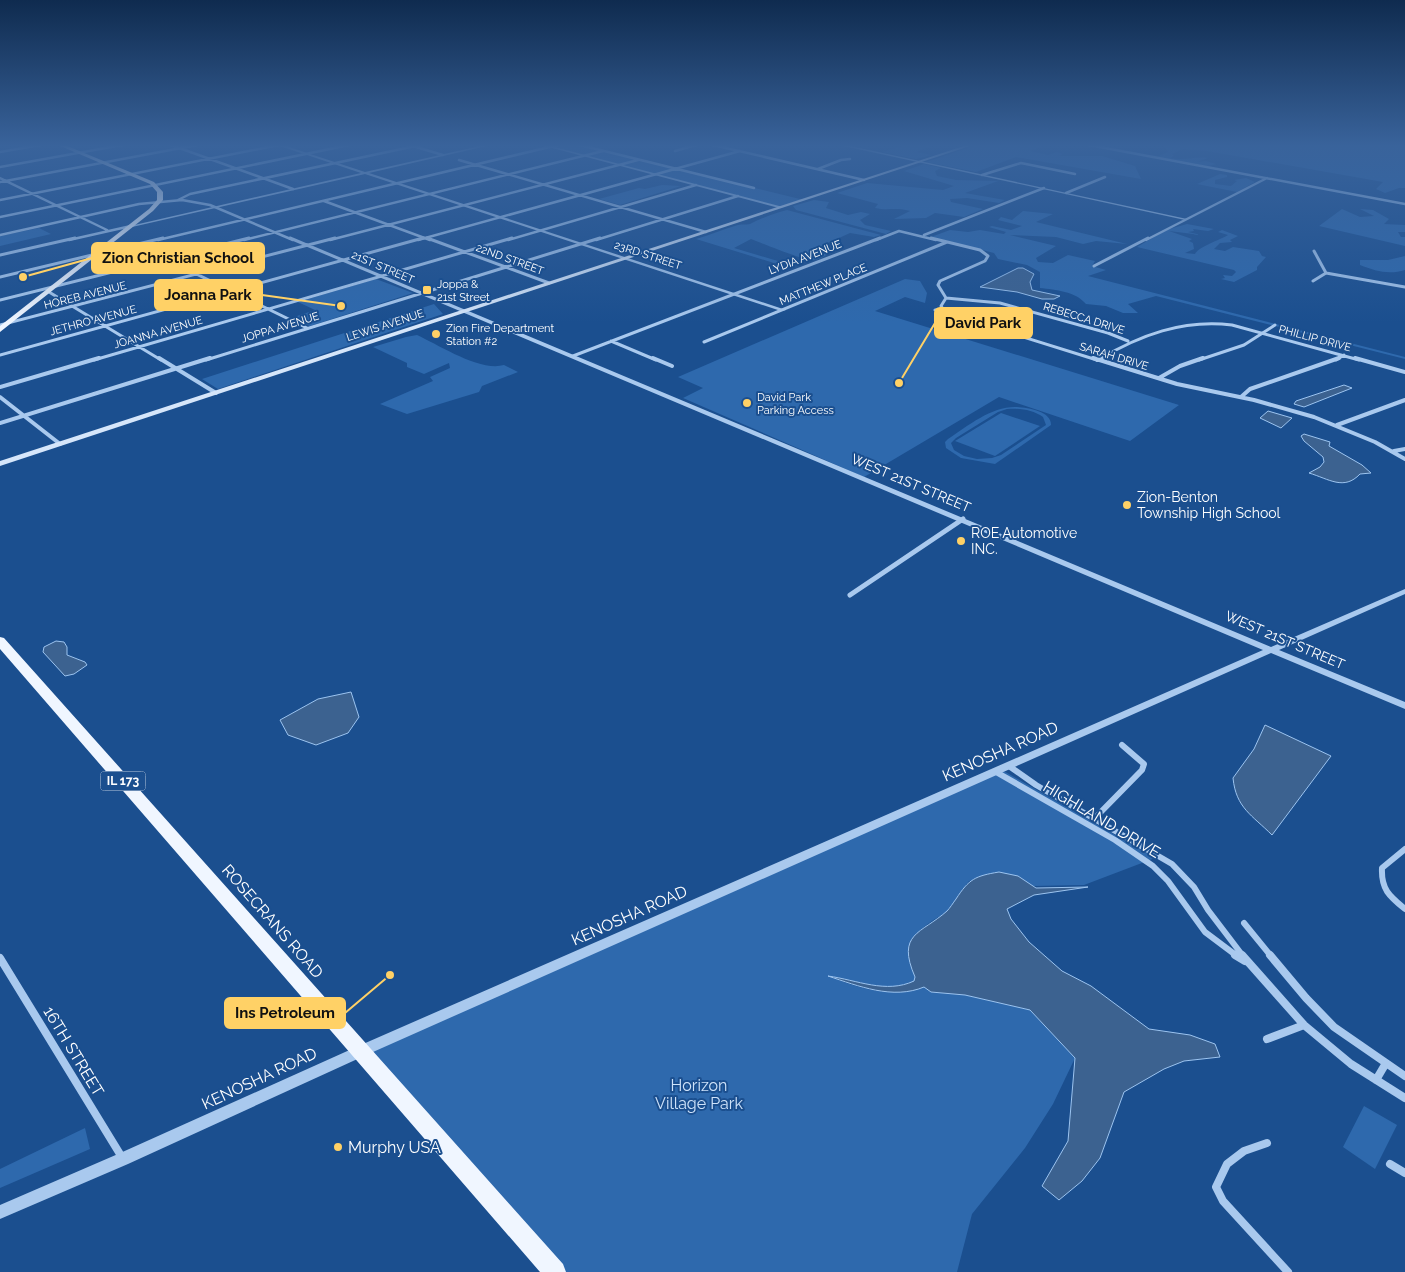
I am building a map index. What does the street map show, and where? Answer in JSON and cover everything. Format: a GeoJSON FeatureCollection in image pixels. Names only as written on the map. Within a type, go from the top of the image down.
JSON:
{"type":"FeatureCollection","features":[{"type":"Feature","properties":{"kind":"main road"},"geometry":{"type":"LineString","coordinates":[[0,330],[126,231],[155,204]]}},
{"type":"Feature","properties":{"kind":"main road","name":"LEWIS AVENUE"},"geometry":{"type":"LineString","coordinates":[[0,464],[790,204]]}},
{"type":"Feature","properties":{"kind":"main road"},"geometry":{"type":"LineString","coordinates":[[140,219],[155,220]]}},
{"type":"Feature","properties":{"kind":"main road"},"geometry":{"type":"LineString","coordinates":[[111,230],[126,231]]}},
{"type":"Feature","properties":{"kind":"main road","name":"ROSECRANS ROAD"},"geometry":{"type":"LineString","coordinates":[[0,641],[241,914],[359,1052],[555,1272]]}},
{"type":"Feature","properties":{"kind":"street"},"geometry":{"type":"LineString","coordinates":[[0,217],[59,204]]}},
{"type":"Feature","properties":{"kind":"street"},"geometry":{"type":"LineString","coordinates":[[0,235],[144,204]]}},
{"type":"Feature","properties":{"kind":"street","name":"21ST STREET"},"geometry":{"type":"LineString","coordinates":[[203,204],[573,356]]}},
{"type":"Feature","properties":{"kind":"street"},"geometry":{"type":"LineString","coordinates":[[0,255],[225,204]]}},
{"type":"Feature","properties":{"kind":"street"},"geometry":{"type":"LineString","coordinates":[[0,277],[306,204]]}},
{"type":"Feature","properties":{"kind":"street","name":"22ND STREET"},"geometry":{"type":"LineString","coordinates":[[335,204],[549,283]]}},
{"type":"Feature","properties":{"kind":"street"},"geometry":{"type":"LineString","coordinates":[[0,300],[386,204]]}},
{"type":"Feature","properties":{"kind":"street","name":"23RD STREET"},"geometry":{"type":"LineString","coordinates":[[458,204],[783,310]]}},
{"type":"Feature","properties":{"kind":"street","name":"HOREB AVENUE"},"geometry":{"type":"LineString","coordinates":[[0,326],[469,204]]}},
{"type":"Feature","properties":{"kind":"street","name":"JETHRO AVENUE"},"geometry":{"type":"LineString","coordinates":[[0,355],[546,204]]}},
{"type":"Feature","properties":{"kind":"street"},"geometry":{"type":"LineString","coordinates":[[611,204],[706,232]]}},
{"type":"Feature","properties":{"kind":"street","name":"JOANNA AVENUE"},"geometry":{"type":"LineString","coordinates":[[0,387],[629,204]]}},
{"type":"Feature","properties":{"kind":"street","name":"JOPPA AVENUE"},"geometry":{"type":"LineString","coordinates":[[0,423],[710,204]]}},
{"type":"Feature","properties":{"kind":"street"},"geometry":{"type":"LineString","coordinates":[[771,204],[782,207]]}},
{"type":"Feature","properties":{"kind":"street"},"geometry":{"type":"LineString","coordinates":[[923,236],[1003,204]]}},
{"type":"Feature","properties":{"kind":"street"},"geometry":{"type":"LineString","coordinates":[[1118,204],[1185,219]]}},
{"type":"Feature","properties":{"kind":"street"},"geometry":{"type":"LineString","coordinates":[[1094,266],[1214,204]]}},
{"type":"Feature","properties":{"kind":"street"},"geometry":{"type":"LineString","coordinates":[[56,205],[111,230]]}},
{"type":"Feature","properties":{"kind":"street","name":"LYDIA AVENUE"},"geometry":{"type":"LineString","coordinates":[[573,356],[899,231],[948,242]]}},
{"type":"Feature","properties":{"kind":"street"},"geometry":{"type":"LineString","coordinates":[[935,310],[943,310],[941,306],[946,298],[938,284],[940,281],[986,261],[988,256],[980,250],[948,242]]}},
{"type":"Feature","properties":{"kind":"street","name":"MATTHEW PLACE"},"geometry":{"type":"LineString","coordinates":[[704,342],[948,242]]}},
{"type":"Feature","properties":{"kind":"street"},"geometry":{"type":"LineString","coordinates":[[137,244],[307,328]]}},
{"type":"Feature","properties":{"kind":"street"},"geometry":{"type":"LineString","coordinates":[[1314,251],[1326,273]]}},
{"type":"Feature","properties":{"kind":"street"},"geometry":{"type":"LineString","coordinates":[[1313,281],[1326,273],[1405,286]]}},
{"type":"Feature","properties":{"kind":"street"},"geometry":{"type":"LineString","coordinates":[[49,292],[216,393]]}},
{"type":"Feature","properties":{"kind":"street","name":"REBECCA DRIVE"},"geometry":{"type":"LineString","coordinates":[[946,298],[1000,303],[1108,333],[1128,341]]}},
{"type":"Feature","properties":{"kind":"street","name":"SARAH DRIVE"},"geometry":{"type":"LineString","coordinates":[[943,310],[953,316],[1159,378],[1284,408],[1336,425],[1393,451],[1405,459]]}},
{"type":"Feature","properties":{"kind":"street","name":"PHILLIP DRIVE"},"geometry":{"type":"LineString","coordinates":[[1097,360],[1128,341],[1188,324],[1220,323],[1405,372]]}},
{"type":"Feature","properties":{"kind":"street"},"geometry":{"type":"LineString","coordinates":[[1159,378],[1180,366],[1244,345],[1275,325]]}},
{"type":"Feature","properties":{"kind":"street"},"geometry":{"type":"LineString","coordinates":[[611,342],[672,366]]}},
{"type":"Feature","properties":{"kind":"street"},"geometry":{"type":"LineString","coordinates":[[1242,397],[1250,389],[1338,359],[1344,355]]}},
{"type":"Feature","properties":{"kind":"street","name":"WEST 21ST STREET"},"geometry":{"type":"LineString","coordinates":[[573,356],[1405,706]]}},
{"type":"Feature","properties":{"kind":"street"},"geometry":{"type":"LineString","coordinates":[[0,397],[60,444]]}},
{"type":"Feature","properties":{"kind":"street"},"geometry":{"type":"LineString","coordinates":[[1336,425],[1405,400]]}},
{"type":"Feature","properties":{"kind":"street"},"geometry":{"type":"LineString","coordinates":[[1393,451],[1405,449]]}},
{"type":"Feature","properties":{"kind":"street"},"geometry":{"type":"LineString","coordinates":[[850,595],[963,519]]}},
{"type":"Feature","properties":{"kind":"street","name":"KENOSHA ROAD"},"geometry":{"type":"LineString","coordinates":[[0,1212],[123,1160],[359,1052],[1405,591]]}},
{"type":"Feature","properties":{"kind":"street"},"geometry":{"type":"LineString","coordinates":[[1094,819],[1142,770],[1144,764],[1122,745]]}},
{"type":"Feature","properties":{"kind":"street","name":"HIGHLAND DRIVE"},"geometry":{"type":"LineString","coordinates":[[1009,766],[1036,785],[1172,864],[1194,888],[1208,910],[1248,962],[1304,1025],[1351,1064],[1405,1098]]}},
{"type":"Feature","properties":{"kind":"street","name":"HIGHLAND DRIVE"},"geometry":{"type":"LineString","coordinates":[[996,772],[1024,790],[1122,845],[1153,866],[1168,881],[1205,932],[1217,944],[1248,962]]}},
{"type":"Feature","properties":{"kind":"street"},"geometry":{"type":"LineString","coordinates":[[1405,849],[1382,868],[1381,882],[1394,900],[1405,909]]}},
{"type":"Feature","properties":{"kind":"street"},"geometry":{"type":"LineString","coordinates":[[1244,923],[1306,998],[1334,1027],[1405,1076]]}},
{"type":"Feature","properties":{"kind":"street","name":"16TH STREET"},"geometry":{"type":"LineString","coordinates":[[0,958],[123,1160]]}},
{"type":"Feature","properties":{"kind":"street"},"geometry":{"type":"LineString","coordinates":[[1267,1039],[1304,1025]]}},
{"type":"Feature","properties":{"kind":"street"},"geometry":{"type":"LineString","coordinates":[[1376,1080],[1386,1063]]}},
{"type":"Feature","properties":{"kind":"street"},"geometry":{"type":"LineString","coordinates":[[1267,1143],[1244,1151],[1227,1164],[1216,1187],[1223,1201],[1288,1272]]}},
{"type":"Feature","properties":{"kind":"street"},"geometry":{"type":"LineString","coordinates":[[1390,1164],[1405,1173]]}},
{"type":"Feature","properties":{"kind":"green space"},"geometry":{"type":"Polygon","coordinates":[[[771,204],[790,204],[781,207],[771,204]]]}},
{"type":"Feature","properties":{"kind":"green space"},"geometry":{"type":"Polygon","coordinates":[[[828,204],[826,208],[848,215],[861,212],[870,214],[860,220],[865,225],[891,231],[886,234],[796,210],[793,206],[828,204]]]}},
{"type":"Feature","properties":{"kind":"green space"},"geometry":{"type":"Polygon","coordinates":[[[878,204],[962,204],[983,209],[964,217],[935,213],[926,218],[894,219],[910,211],[875,208],[878,204]]]}},
{"type":"Feature","properties":{"kind":"green space"},"geometry":{"type":"Polygon","coordinates":[[[1342,209],[1360,217],[1374,216],[1360,209],[1373,210],[1389,219],[1384,224],[1405,225],[1405,232],[1398,232],[1401,237],[1405,237],[1405,246],[1319,226],[1342,209]]]}},
{"type":"Feature","properties":{"kind":"green space"},"geometry":{"type":"Polygon","coordinates":[[[787,210],[881,235],[874,237],[850,233],[817,248],[829,253],[815,260],[793,255],[751,239],[734,248],[781,262],[774,263],[696,239],[738,225],[750,224],[787,210]]]}},
{"type":"Feature","properties":{"kind":"green space"},"geometry":{"type":"Polygon","coordinates":[[[1023,211],[1053,214],[1036,222],[1127,244],[1096,241],[1083,244],[1056,237],[1010,235],[1056,246],[1036,258],[1038,262],[1053,263],[1068,255],[1095,261],[1092,266],[1106,270],[1088,276],[1405,357],[1405,359],[1156,296],[1128,304],[1138,313],[1123,313],[1106,306],[1086,304],[1071,294],[1040,288],[1040,272],[1027,265],[998,259],[994,253],[931,237],[950,230],[968,232],[980,230],[1004,234],[1006,232],[989,227],[1011,230],[1022,226],[998,220],[1001,217],[1012,220],[1023,211]]]}},
{"type":"Feature","properties":{"kind":"green space"},"geometry":{"type":"Polygon","coordinates":[[[1187,224],[1214,229],[1208,231],[1193,229],[1194,231],[1188,232],[1201,235],[1169,231],[1192,239],[1189,241],[1193,243],[1194,249],[1185,253],[1195,254],[1205,246],[1228,235],[1218,232],[1222,230],[1238,236],[1230,240],[1232,242],[1220,243],[1214,249],[1225,251],[1233,247],[1259,251],[1262,256],[1266,257],[1257,267],[1257,270],[1234,282],[1221,279],[1225,278],[1223,275],[1232,276],[1236,272],[1234,270],[1137,247],[1166,230],[1187,224]]]}},
{"type":"Feature","properties":{"kind":"green space"},"geometry":{"type":"Polygon","coordinates":[[[39,228],[51,234],[0,246],[0,236],[39,228]]]}},
{"type":"Feature","properties":{"kind":"green space"},"geometry":{"type":"Polygon","coordinates":[[[1405,256],[1405,270],[1382,272],[1360,265],[1360,260],[1388,260],[1405,256]]]}},
{"type":"Feature","properties":{"kind":"green space"},"geometry":{"type":"Polygon","coordinates":[[[376,279],[413,293],[310,326],[291,318],[315,310],[298,302],[376,279]]]}},
{"type":"Feature","properties":{"kind":"green space"},"geometry":{"type":"Polygon","coordinates":[[[905,279],[920,281],[927,293],[925,303],[905,297],[875,311],[1179,405],[1130,441],[999,397],[864,477],[683,398],[703,388],[678,377],[905,279]]]}},
{"type":"Feature","properties":{"kind":"green space"},"geometry":{"type":"Polygon","coordinates":[[[434,304],[443,314],[218,389],[202,379],[434,304]]]}},
{"type":"Feature","properties":{"kind":"green space"},"geometry":{"type":"Polygon","coordinates":[[[417,335],[472,361],[483,365],[504,365],[518,372],[482,386],[479,392],[407,414],[380,404],[433,381],[430,377],[450,368],[449,363],[424,374],[407,367],[407,363],[373,347],[417,335]]]}},
{"type":"Feature","properties":{"kind":"green space"},"geometry":{"type":"Polygon","coordinates":[[[1022,407],[1033,409],[1047,416],[1051,425],[995,464],[961,458],[946,448],[945,442],[948,439],[972,422],[990,413],[1008,408],[1022,407]],[[1012,409],[998,412],[956,438],[951,443],[954,450],[964,456],[977,459],[992,458],[1001,455],[1046,425],[1043,417],[1035,413],[1012,409]]]}},
{"type":"Feature","properties":{"kind":"green space"},"geometry":{"type":"Polygon","coordinates":[[[1001,413],[1040,426],[995,456],[955,441],[1001,413]]]}},
{"type":"Feature","properties":{"kind":"green space","name":"Horizon Village Park"},"geometry":{"type":"Polygon","coordinates":[[[1002,770],[1155,858],[1084,885],[1033,886],[1018,876],[969,881],[948,910],[924,927],[913,939],[909,952],[915,977],[914,981],[904,985],[884,987],[832,977],[865,989],[877,991],[901,992],[924,986],[931,992],[965,995],[1030,1010],[1075,1058],[1053,1104],[1025,1148],[972,1214],[957,1272],[554,1272],[359,1052],[1002,770]]]}},
{"type":"Feature","properties":{"kind":"green space"},"geometry":{"type":"Polygon","coordinates":[[[1364,1106],[1397,1125],[1375,1169],[1343,1147],[1364,1106]]]}},
{"type":"Feature","properties":{"kind":"green space"},"geometry":{"type":"Polygon","coordinates":[[[85,1128],[90,1149],[0,1188],[0,1169],[85,1128]]]}},
{"type":"Feature","properties":{"kind":"shaded area"},"geometry":{"type":"Polygon","coordinates":[[[1018,268],[1023,268],[1034,274],[1030,282],[1032,290],[1060,296],[1054,299],[1042,299],[1017,292],[980,287],[1018,268]]]}},
{"type":"Feature","properties":{"kind":"shaded area"},"geometry":{"type":"Polygon","coordinates":[[[1344,385],[1352,388],[1304,407],[1294,404],[1296,401],[1344,385]]]}},
{"type":"Feature","properties":{"kind":"shaded area"},"geometry":{"type":"Polygon","coordinates":[[[1268,411],[1292,418],[1281,428],[1260,418],[1268,411]]]}},
{"type":"Feature","properties":{"kind":"shaded area"},"geometry":{"type":"Polygon","coordinates":[[[1304,434],[1330,442],[1329,446],[1362,465],[1371,473],[1360,474],[1348,482],[1342,483],[1309,473],[1320,467],[1324,462],[1323,457],[1304,441],[1301,436],[1304,434]]]}},
{"type":"Feature","properties":{"kind":"shaded area"},"geometry":{"type":"Polygon","coordinates":[[[56,641],[64,642],[67,647],[67,655],[85,662],[87,665],[74,674],[65,676],[43,652],[44,647],[56,641]]]}},
{"type":"Feature","properties":{"kind":"shaded area"},"geometry":{"type":"Polygon","coordinates":[[[351,692],[359,717],[348,733],[316,745],[288,735],[280,720],[318,699],[351,692]]]}},
{"type":"Feature","properties":{"kind":"shaded area"},"geometry":{"type":"Polygon","coordinates":[[[1265,725],[1331,756],[1272,835],[1241,804],[1233,778],[1254,749],[1265,725]]]}},
{"type":"Feature","properties":{"kind":"shaded area"},"geometry":{"type":"Polygon","coordinates":[[[999,872],[1018,876],[1036,888],[1088,887],[1034,895],[1007,909],[1011,919],[1029,942],[1062,971],[1091,986],[1149,1029],[1190,1035],[1215,1044],[1220,1057],[1184,1061],[1164,1069],[1124,1092],[1100,1158],[1082,1181],[1059,1200],[1042,1186],[1068,1141],[1075,1058],[1030,1010],[965,995],[931,992],[924,987],[900,992],[876,990],[828,976],[882,986],[903,985],[914,981],[915,977],[908,951],[914,936],[947,911],[969,883],[978,877],[999,872]]]}},
{"type":"Feature","properties":{"kind":"place","name":"Zion Christian School"},"geometry":{"type":"Point","coordinates":[23,277]}},
{"type":"Feature","properties":{"kind":"place","name":"Joppa & 21st Street"},"geometry":{"type":"Point","coordinates":[427,290]}},
{"type":"Feature","properties":{"kind":"place","name":"Joanna Park"},"geometry":{"type":"Point","coordinates":[341,306]}},
{"type":"Feature","properties":{"kind":"place","name":"Zion Fire Department Station #2"},"geometry":{"type":"Point","coordinates":[436,334]}},
{"type":"Feature","properties":{"kind":"place","name":"David Park"},"geometry":{"type":"Point","coordinates":[899,383]}},
{"type":"Feature","properties":{"kind":"place","name":"David Park Parking Access"},"geometry":{"type":"Point","coordinates":[747,403]}},
{"type":"Feature","properties":{"kind":"place","name":"Zion-Benton Township High School"},"geometry":{"type":"Point","coordinates":[1127,505]}},
{"type":"Feature","properties":{"kind":"place","name":"ROE Automotive INC."},"geometry":{"type":"Point","coordinates":[961,541]}},
{"type":"Feature","properties":{"kind":"place","name":"Ins Petroleum"},"geometry":{"type":"Point","coordinates":[390,975]}},
{"type":"Feature","properties":{"kind":"place","name":"Murphy USA"},"geometry":{"type":"Point","coordinates":[338,1147]}}]}
